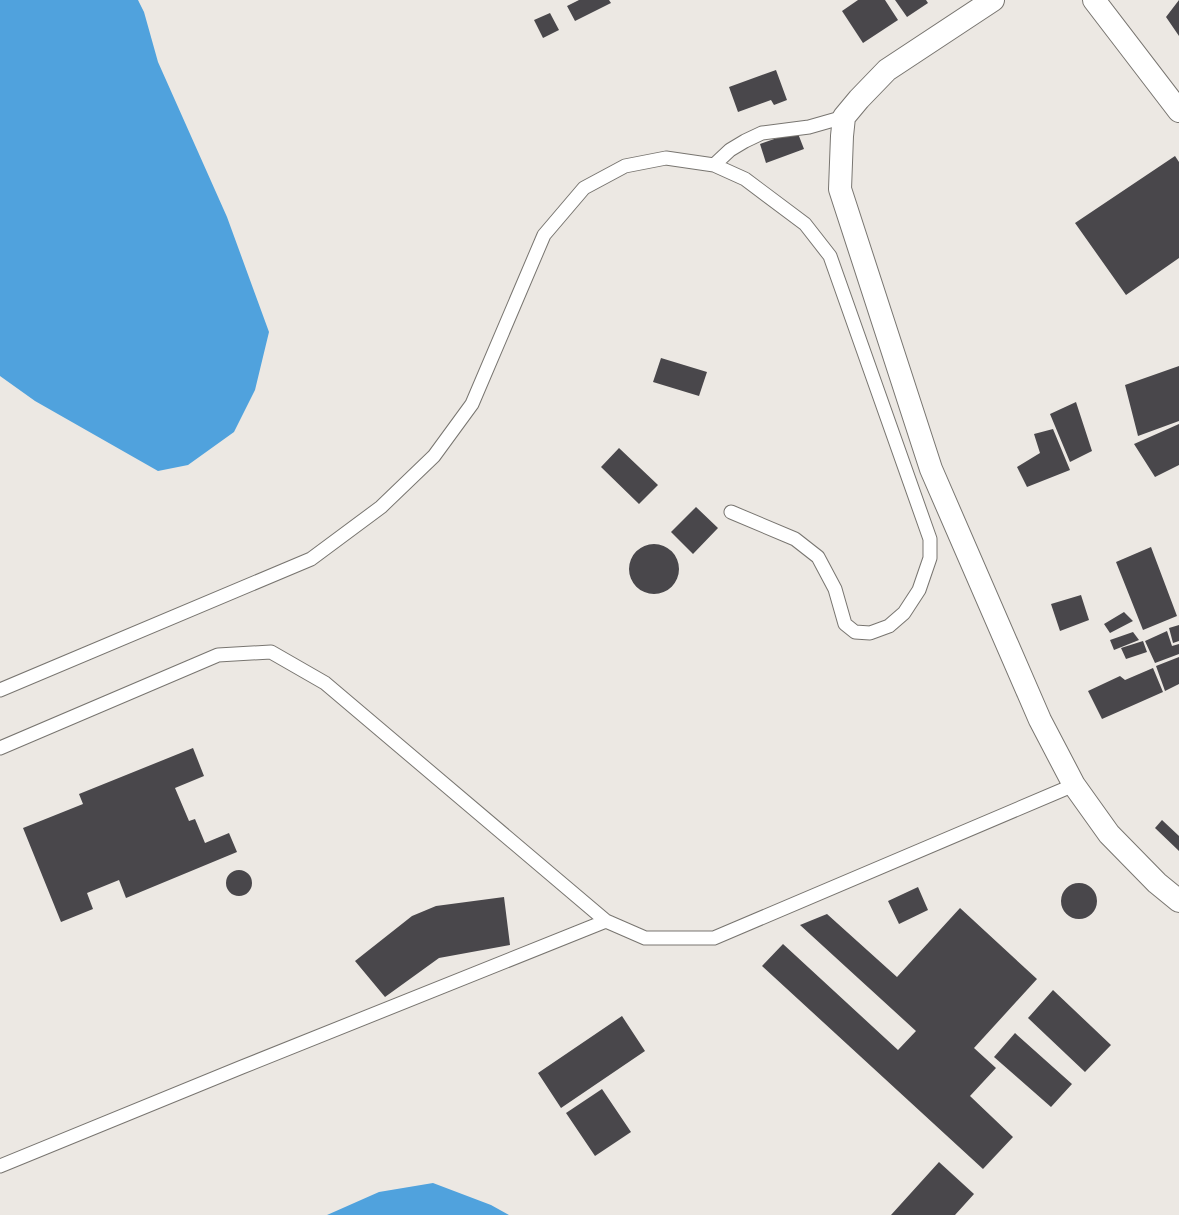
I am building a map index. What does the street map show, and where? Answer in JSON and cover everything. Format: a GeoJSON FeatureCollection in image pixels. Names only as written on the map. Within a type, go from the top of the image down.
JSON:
{"type":"FeatureCollection","features":[{"type":"Feature","properties":{"kind":"street"},"geometry":{"type":"LineString","coordinates":[[993,0],[887,70],[844,117],[840,189],[931,469],[1040,720],[1074,785],[1109,834],[1157,883],[1179,901]]}},
{"type":"Feature","properties":{"kind":"street"},"geometry":{"type":"LineString","coordinates":[[1094,0],[1179,111]]}},
{"type":"Feature","properties":{"kind":"lane"},"geometry":{"type":"LineString","coordinates":[[714,165],[730,150],[762,133],[809,127],[844,117]]}},
{"type":"Feature","properties":{"kind":"lane"},"geometry":{"type":"LineString","coordinates":[[0,690],[311,559],[381,507],[434,456],[472,404],[544,235],[584,188],[625,166],[666,158],[714,165],[745,179],[805,224],[830,256],[930,539],[930,558],[918,590],[904,613],[889,626],[870,633],[855,632],[845,624],[835,589],[818,557],[795,539],[731,512]]}},
{"type":"Feature","properties":{"kind":"lane"},"geometry":{"type":"LineString","coordinates":[[0,748],[218,655],[271,652],[325,683],[606,921],[645,938],[714,938],[1074,785]]}},
{"type":"Feature","properties":{"kind":"lane"},"geometry":{"type":"LineString","coordinates":[[0,1166],[249,1064],[606,921]]}},
{"type":"Feature","properties":{"kind":"water"},"geometry":{"type":"Polygon","coordinates":[[[0,0],[138,0],[144,12],[158,62],[227,217],[269,332],[255,390],[234,432],[188,465],[158,471],[35,401],[0,376],[0,0]]]}},
{"type":"Feature","properties":{"kind":"water"},"geometry":{"type":"Polygon","coordinates":[[[433,1183],[491,1205],[509,1215],[327,1215],[379,1192],[433,1183]]]}},
{"type":"Feature","properties":{"kind":"building"},"geometry":{"type":"Polygon","coordinates":[[[579,0],[609,0],[611,3],[575,21],[567,6],[579,0]]]}},
{"type":"Feature","properties":{"kind":"building"},"geometry":{"type":"Polygon","coordinates":[[[858,0],[885,0],[898,20],[863,43],[842,11],[858,0]]]}},
{"type":"Feature","properties":{"kind":"building"},"geometry":{"type":"Polygon","coordinates":[[[895,0],[926,0],[928,3],[907,17],[895,0]]]}},
{"type":"Feature","properties":{"kind":"building"},"geometry":{"type":"Polygon","coordinates":[[[1179,0],[1179,36],[1166,17],[1179,0]]]}},
{"type":"Feature","properties":{"kind":"building"},"geometry":{"type":"Polygon","coordinates":[[[550,13],[559,30],[543,38],[534,20],[550,13]]]}},
{"type":"Feature","properties":{"kind":"building"},"geometry":{"type":"Polygon","coordinates":[[[776,70],[787,100],[774,105],[771,100],[738,112],[729,87],[776,70]]]}},
{"type":"Feature","properties":{"kind":"building"},"geometry":{"type":"Polygon","coordinates":[[[797,131],[804,149],[766,163],[760,144],[797,131]]]}},
{"type":"Feature","properties":{"kind":"building"},"geometry":{"type":"Polygon","coordinates":[[[1175,156],[1179,162],[1179,258],[1126,295],[1075,223],[1175,156]]]}},
{"type":"Feature","properties":{"kind":"building"},"geometry":{"type":"Polygon","coordinates":[[[661,358],[707,372],[699,396],[653,382],[661,358]]]}},
{"type":"Feature","properties":{"kind":"building"},"geometry":{"type":"Polygon","coordinates":[[[1179,366],[1179,421],[1138,436],[1125,385],[1179,366]]]}},
{"type":"Feature","properties":{"kind":"building"},"geometry":{"type":"Polygon","coordinates":[[[1076,402],[1092,451],[1070,462],[1050,414],[1076,402]]]}},
{"type":"Feature","properties":{"kind":"building"},"geometry":{"type":"Polygon","coordinates":[[[1179,424],[1179,465],[1155,477],[1134,444],[1179,424]]]}},
{"type":"Feature","properties":{"kind":"building"},"geometry":{"type":"Polygon","coordinates":[[[1053,429],[1070,470],[1027,487],[1017,467],[1040,453],[1034,434],[1053,429]]]}},
{"type":"Feature","properties":{"kind":"building"},"geometry":{"type":"Polygon","coordinates":[[[619,448],[658,485],[639,504],[601,467],[619,448]]]}},
{"type":"Feature","properties":{"kind":"building"},"geometry":{"type":"Polygon","coordinates":[[[696,507],[718,528],[693,554],[671,532],[696,507]]]}},
{"type":"Feature","properties":{"kind":"building"},"geometry":{"type":"Polygon","coordinates":[[[659,544],[664,545],[672,551],[678,559],[678,579],[672,587],[664,593],[649,594],[644,593],[636,587],[630,579],[629,564],[630,559],[636,551],[644,545],[659,544]]]}},
{"type":"Feature","properties":{"kind":"building"},"geometry":{"type":"Polygon","coordinates":[[[1151,547],[1177,616],[1143,630],[1116,562],[1151,547]]]}},
{"type":"Feature","properties":{"kind":"building"},"geometry":{"type":"Polygon","coordinates":[[[1081,595],[1089,620],[1060,631],[1051,604],[1081,595]]]}},
{"type":"Feature","properties":{"kind":"building"},"geometry":{"type":"Polygon","coordinates":[[[1124,612],[1133,621],[1110,633],[1104,624],[1124,612]]]}},
{"type":"Feature","properties":{"kind":"building"},"geometry":{"type":"Polygon","coordinates":[[[1179,625],[1179,641],[1173,643],[1169,628],[1179,625]]]}},
{"type":"Feature","properties":{"kind":"building"},"geometry":{"type":"Polygon","coordinates":[[[1167,631],[1172,646],[1179,644],[1179,654],[1155,663],[1145,641],[1167,631]]]}},
{"type":"Feature","properties":{"kind":"building"},"geometry":{"type":"Polygon","coordinates":[[[1133,632],[1139,640],[1114,650],[1110,640],[1133,632]]]}},
{"type":"Feature","properties":{"kind":"building"},"geometry":{"type":"Polygon","coordinates":[[[1143,641],[1147,652],[1126,659],[1121,648],[1143,641]]]}},
{"type":"Feature","properties":{"kind":"building"},"geometry":{"type":"Polygon","coordinates":[[[1179,657],[1179,684],[1165,691],[1156,666],[1179,657]]]}},
{"type":"Feature","properties":{"kind":"building"},"geometry":{"type":"Polygon","coordinates":[[[1153,668],[1163,692],[1102,719],[1088,691],[1120,676],[1125,680],[1153,668]]]}},
{"type":"Feature","properties":{"kind":"building"},"geometry":{"type":"Polygon","coordinates":[[[193,748],[204,776],[175,788],[189,821],[195,819],[205,843],[229,833],[237,852],[126,898],[119,880],[87,893],[93,909],[61,922],[23,828],[83,804],[79,794],[193,748]]]}},
{"type":"Feature","properties":{"kind":"building"},"geometry":{"type":"Polygon","coordinates":[[[1162,820],[1179,836],[1179,851],[1155,828],[1162,820]]]}},
{"type":"Feature","properties":{"kind":"building"},"geometry":{"type":"Polygon","coordinates":[[[239,870],[248,874],[252,883],[248,892],[239,896],[230,892],[226,883],[230,874],[239,870]]]}},
{"type":"Feature","properties":{"kind":"building"},"geometry":{"type":"Polygon","coordinates":[[[1079,883],[1092,888],[1097,901],[1092,914],[1079,919],[1066,914],[1061,901],[1066,888],[1079,883]]]}},
{"type":"Feature","properties":{"kind":"building"},"geometry":{"type":"Polygon","coordinates":[[[918,887],[928,910],[899,924],[888,901],[918,887]]]}},
{"type":"Feature","properties":{"kind":"building"},"geometry":{"type":"Polygon","coordinates":[[[504,897],[510,945],[439,958],[385,997],[355,961],[412,916],[436,906],[504,897]]]}},
{"type":"Feature","properties":{"kind":"building"},"geometry":{"type":"Polygon","coordinates":[[[960,908],[1037,979],[974,1048],[996,1068],[970,1096],[1013,1137],[983,1169],[762,966],[783,944],[898,1050],[916,1031],[800,925],[827,914],[897,977],[960,908]]]}},
{"type":"Feature","properties":{"kind":"building"},"geometry":{"type":"Polygon","coordinates":[[[1053,990],[1111,1045],[1085,1072],[1028,1018],[1053,990]]]}},
{"type":"Feature","properties":{"kind":"building"},"geometry":{"type":"Polygon","coordinates":[[[622,1016],[645,1051],[561,1108],[538,1073],[622,1016]]]}},
{"type":"Feature","properties":{"kind":"building"},"geometry":{"type":"Polygon","coordinates":[[[1015,1033],[1072,1084],[1051,1107],[994,1057],[1015,1033]]]}},
{"type":"Feature","properties":{"kind":"building"},"geometry":{"type":"Polygon","coordinates":[[[602,1089],[631,1132],[595,1156],[566,1113],[602,1089]]]}},
{"type":"Feature","properties":{"kind":"building"},"geometry":{"type":"Polygon","coordinates":[[[939,1162],[974,1194],[955,1215],[891,1215],[939,1162]]]}}]}
